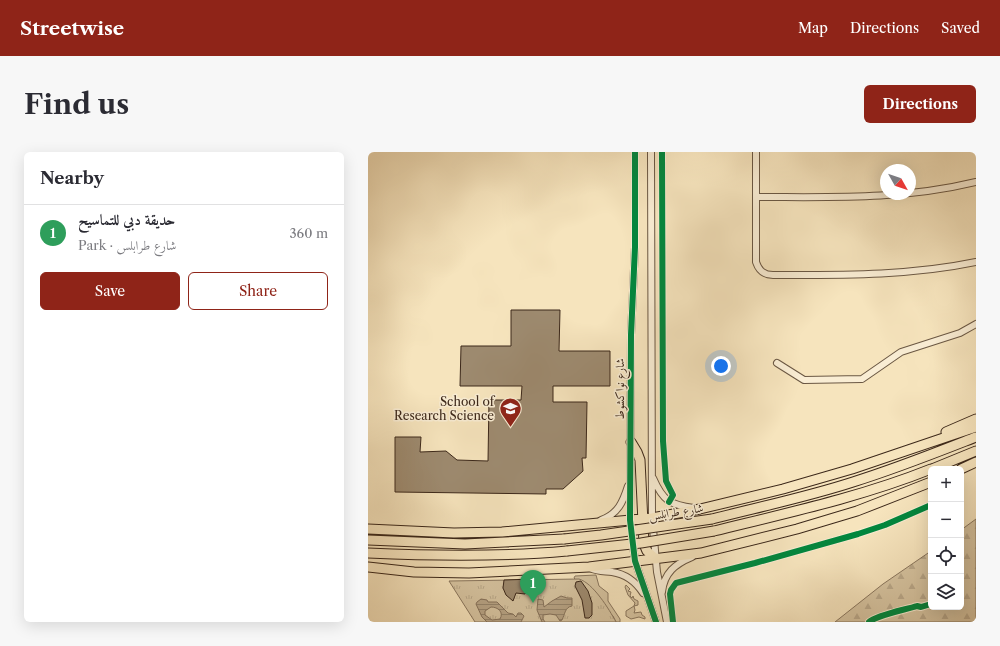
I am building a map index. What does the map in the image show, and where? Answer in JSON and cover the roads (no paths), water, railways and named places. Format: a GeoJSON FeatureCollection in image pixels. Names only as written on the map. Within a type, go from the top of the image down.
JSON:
{"type":"FeatureCollection","features":[{"type":"Feature","properties":{"kind":"highway"},"geometry":{"type":"LineString","coordinates":[[936,441],[948,431],[976,419]]}},
{"type":"Feature","properties":{"kind":"highway"},"geometry":{"type":"LineString","coordinates":[[368,529],[478,533],[517,531],[647,519],[783,489],[852,469],[976,427]]}},
{"type":"Feature","properties":{"kind":"highway","name":"شارع طرابلس"},"geometry":{"type":"LineString","coordinates":[[368,540],[465,544],[564,539],[608,534],[712,518],[796,498],[852,482],[906,465],[976,437]]}},
{"type":"Feature","properties":{"kind":"highway"},"geometry":{"type":"LineString","coordinates":[[631,442],[640,460],[647,519],[645,547],[649,554],[656,558]]}},
{"type":"Feature","properties":{"kind":"highway","name":"شارع طرابلس"},"geometry":{"type":"LineString","coordinates":[[938,466],[976,451]]}},
{"type":"Feature","properties":{"kind":"highway"},"geometry":{"type":"LineString","coordinates":[[964,468],[976,462]]}},
{"type":"Feature","properties":{"kind":"highway","name":"شارع طرابلس"},"geometry":{"type":"LineString","coordinates":[[368,553],[438,556],[528,555],[641,543],[714,531],[815,507],[886,486],[928,470]]}},
{"type":"Feature","properties":{"kind":"highway"},"geometry":{"type":"LineString","coordinates":[[368,567],[451,574],[589,567],[701,553],[798,530],[869,506],[928,483]]}},
{"type":"Feature","properties":{"kind":"street","name":"شارع نواكشوط"},"geometry":{"type":"LineString","coordinates":[[635,152],[635,247],[631,335],[630,520],[635,561],[647,600],[656,622]]}},
{"type":"Feature","properties":{"kind":"street"},"geometry":{"type":"LineString","coordinates":[[647,519],[652,475],[651,152]]}},
{"type":"Feature","properties":{"kind":"street"},"geometry":{"type":"LineString","coordinates":[[756,152],[756,262],[760,271],[768,275],[846,275],[891,273],[943,268],[976,262]]}},
{"type":"Feature","properties":{"kind":"street"},"geometry":{"type":"LineString","coordinates":[[757,197],[895,196],[940,190],[976,182]]}},
{"type":"Feature","properties":{"kind":"street"},"geometry":{"type":"LineString","coordinates":[[777,363],[804,380],[862,378],[902,352],[960,333],[976,324]]}},
{"type":"Feature","properties":{"kind":"street"},"geometry":{"type":"LineString","coordinates":[[652,475],[659,491],[670,502],[679,506],[700,508]]}},
{"type":"Feature","properties":{"kind":"street"},"geometry":{"type":"LineString","coordinates":[[581,525],[605,518],[616,510],[625,497],[630,478]]}},
{"type":"Feature","properties":{"kind":"street"},"geometry":{"type":"LineString","coordinates":[[662,597],[664,581],[672,569],[680,562],[701,553]]}},
{"type":"Feature","properties":{"kind":"street"},"geometry":{"type":"LineString","coordinates":[[656,558],[666,622]]}},
{"type":"Feature","properties":{"kind":"street"},"geometry":{"type":"LineString","coordinates":[[589,567],[597,571],[614,572],[622,575],[636,584],[647,600]]}},
{"type":"Feature","properties":{"kind":"place","name":"School of Research Science"},"geometry":{"type":"Point","coordinates":[510,428]}},
{"type":"Feature","properties":{"kind":"place","name":"حديقة دبي للتماسيح"},"geometry":{"type":"Point","coordinates":[533,603]}}]}
